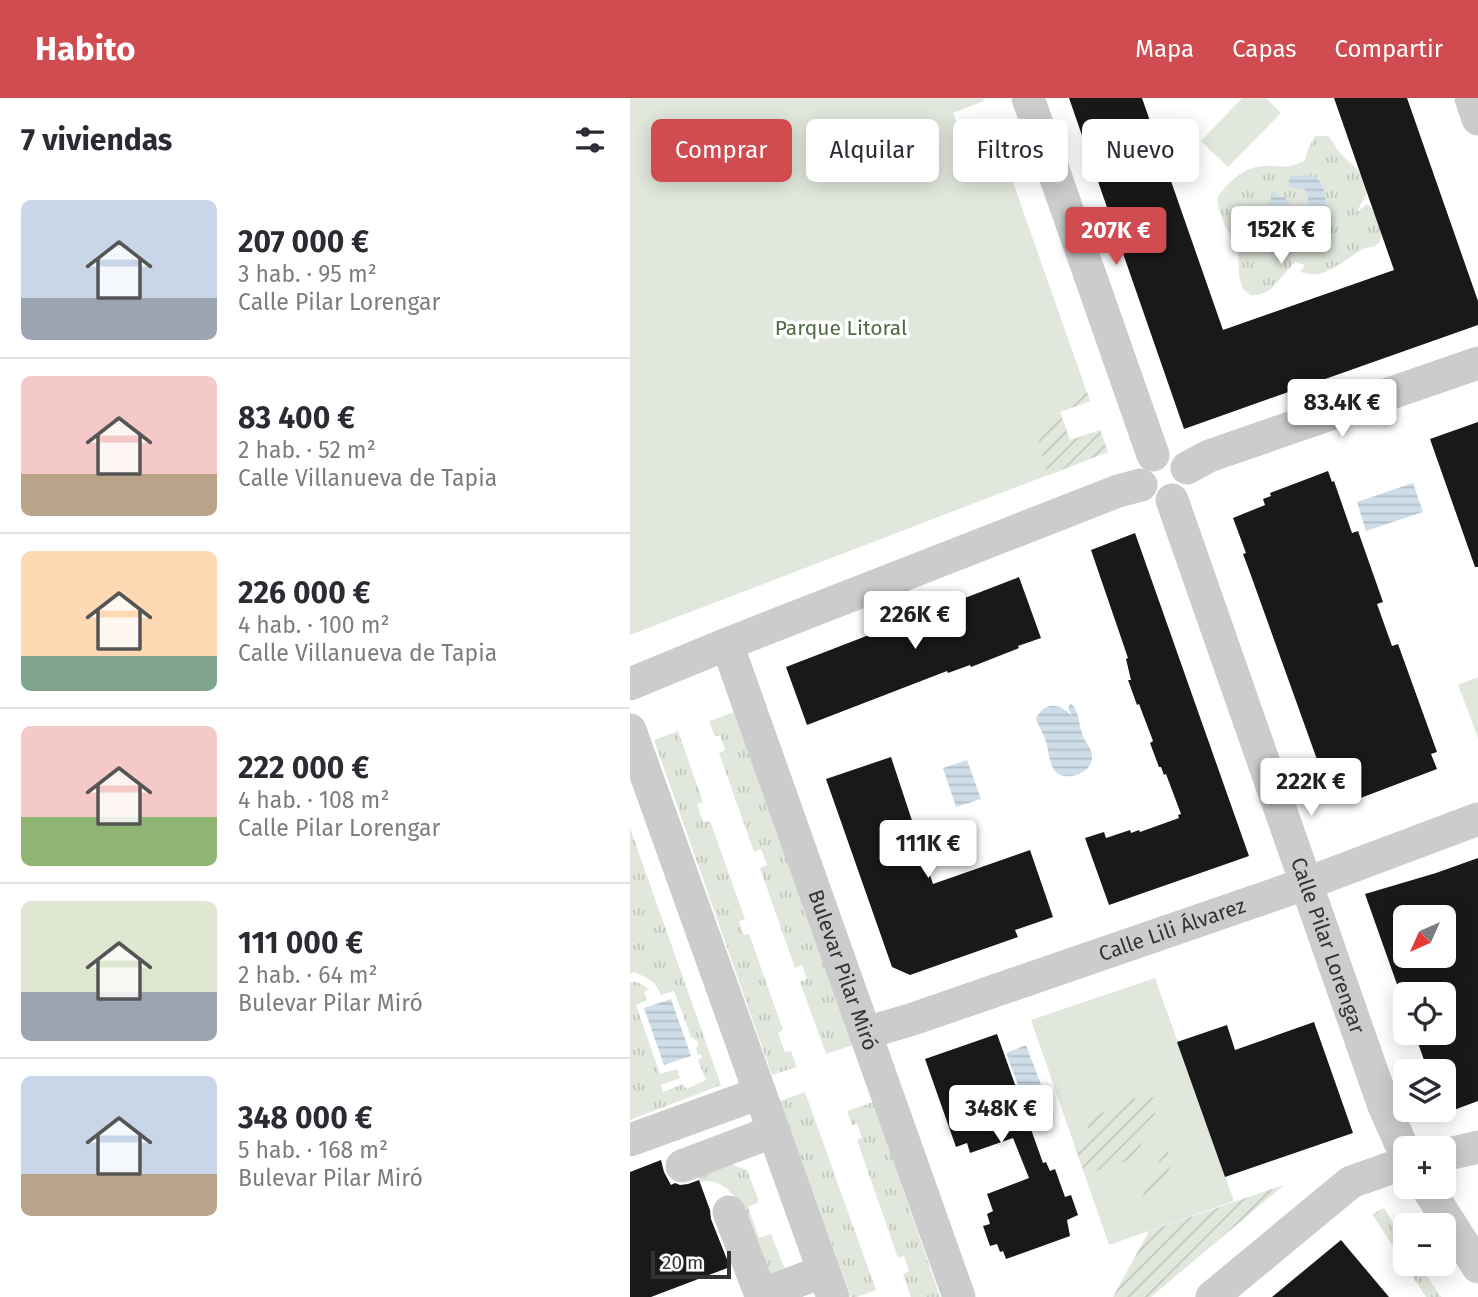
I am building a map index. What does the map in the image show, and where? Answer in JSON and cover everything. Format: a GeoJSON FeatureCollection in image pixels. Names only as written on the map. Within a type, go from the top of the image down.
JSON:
{"type":"FeatureCollection","features":[{"type":"Feature","properties":{"kind":"street"},"geometry":{"type":"LineString","coordinates":[[630,684],[1118,491],[1147,470],[1160,453],[1169,453],[1183,461],[1189,475],[1184,491],[1172,500],[1164,502],[1150,497],[1147,470],[1028,98]]}},
{"type":"Feature","properties":{"kind":"street"},"geometry":{"type":"LineString","coordinates":[[1471,98],[1478,119]]}},
{"type":"Feature","properties":{"kind":"street"},"geometry":{"type":"LineString","coordinates":[[1187,468],[1209,456],[1478,363]]}},
{"type":"Feature","properties":{"kind":"street","name":"Calle Pilar Lorengar"},"geometry":{"type":"LineString","coordinates":[[1172,500],[1305,884],[1384,1106],[1397,1136]]}},
{"type":"Feature","properties":{"kind":"street","name":"Bulevar Pilar Miró"},"geometry":{"type":"LineString","coordinates":[[727,644],[958,1297]]}},
{"type":"Feature","properties":{"kind":"street"},"geometry":{"type":"LineString","coordinates":[[630,730],[829,1284],[761,1295],[729,1212]]}},
{"type":"Feature","properties":{"kind":"street","name":"Calle Lili Álvarez"},"geometry":{"type":"LineString","coordinates":[[865,1034],[1305,884],[1478,819]]}},
{"type":"Feature","properties":{"kind":"street"},"geometry":{"type":"LineString","coordinates":[[630,1140],[760,1093]]}},
{"type":"Feature","properties":{"kind":"street"},"geometry":{"type":"LineString","coordinates":[[682,1166],[774,1132]]}},
{"type":"Feature","properties":{"kind":"street"},"geometry":{"type":"LineString","coordinates":[[1456,1152],[1478,1147]]}},
{"type":"Feature","properties":{"kind":"street"},"geometry":{"type":"LineString","coordinates":[[1212,1297],[1351,1182],[1393,1167]]}},
{"type":"Feature","properties":{"kind":"street"},"geometry":{"type":"LineString","coordinates":[[1434,1199],[1478,1267]]}},
{"type":"Feature","properties":{"kind":"green space","name":"Parque Litoral"},"geometry":{"type":"Polygon","coordinates":[[[630,98],[983,98],[984,101],[953,113],[955,119],[953,119],[953,182],[1013,182],[1090,401],[1060,412],[1070,440],[1100,430],[1108,452],[630,635],[630,98]]]}},
{"type":"Feature","properties":{"kind":"green space"},"geometry":{"type":"Polygon","coordinates":[[[1242,98],[1266,98],[1281,113],[1228,167],[1201,141],[1242,98]]]}},
{"type":"Feature","properties":{"kind":"green space"},"geometry":{"type":"Polygon","coordinates":[[[1315,136],[1328,136],[1339,152],[1362,175],[1367,191],[1357,212],[1367,204],[1377,215],[1382,236],[1373,247],[1363,249],[1322,273],[1300,272],[1305,265],[1295,262],[1270,290],[1251,295],[1243,289],[1239,277],[1238,248],[1225,226],[1217,198],[1232,180],[1245,171],[1259,166],[1291,166],[1305,160],[1315,136]]]}},
{"type":"Feature","properties":{"kind":"green space"},"geometry":{"type":"Polygon","coordinates":[[[1087,392],[1090,401],[1060,412],[1070,440],[1100,430],[1108,452],[1049,475],[1039,441],[1052,415],[1087,392]]]}},
{"type":"Feature","properties":{"kind":"green space"},"geometry":{"type":"Polygon","coordinates":[[[1478,677],[1478,738],[1458,685],[1478,677]]]}},
{"type":"Feature","properties":{"kind":"green space"},"geometry":{"type":"Polygon","coordinates":[[[734,712],[853,1045],[826,1054],[800,982],[807,979],[802,965],[795,968],[760,868],[767,865],[761,849],[754,852],[719,753],[725,750],[720,735],[715,737],[709,721],[734,712]]]}},
{"type":"Feature","properties":{"kind":"green space"},"geometry":{"type":"Polygon","coordinates":[[[678,731],[703,802],[697,804],[703,822],[710,821],[745,919],[739,922],[744,935],[749,934],[783,1030],[778,1033],[785,1052],[791,1051],[797,1067],[772,1075],[654,740],[678,731]]]}},
{"type":"Feature","properties":{"kind":"green space"},"geometry":{"type":"Polygon","coordinates":[[[630,828],[721,1085],[630,1120],[630,982],[637,982],[649,989],[644,992],[647,1000],[636,1005],[660,1074],[677,1069],[680,1078],[661,1085],[663,1092],[683,1084],[686,1089],[706,1080],[698,1060],[702,1058],[696,1049],[698,1042],[691,1037],[674,991],[661,995],[657,987],[643,976],[634,972],[630,974],[630,828]]]}},
{"type":"Feature","properties":{"kind":"green space"},"geometry":{"type":"Polygon","coordinates":[[[1155,978],[1234,1201],[1109,1245],[1031,1020],[1155,978]]]}},
{"type":"Feature","properties":{"kind":"green space"},"geometry":{"type":"Polygon","coordinates":[[[805,1092],[876,1290],[857,1297],[851,1297],[780,1101],[805,1092]]]}},
{"type":"Feature","properties":{"kind":"green space"},"geometry":{"type":"Polygon","coordinates":[[[1131,1097],[1143,1101],[1154,1097],[1155,1114],[1135,1158],[1085,1175],[1075,1147],[1085,1140],[1090,1118],[1131,1097]]]}},
{"type":"Feature","properties":{"kind":"green space"},"geometry":{"type":"Polygon","coordinates":[[[873,1102],[940,1297],[911,1297],[903,1274],[909,1271],[904,1256],[898,1258],[857,1140],[862,1138],[857,1124],[852,1125],[847,1111],[873,1102]]]}},
{"type":"Feature","properties":{"kind":"green space"},"geometry":{"type":"Polygon","coordinates":[[[1166,1147],[1172,1164],[1152,1199],[1136,1210],[1166,1147]]]}},
{"type":"Feature","properties":{"kind":"green space"},"geometry":{"type":"Polygon","coordinates":[[[728,1163],[747,1170],[759,1202],[748,1207],[759,1238],[771,1234],[786,1272],[770,1277],[735,1198],[721,1185],[700,1182],[697,1175],[728,1163]]]}},
{"type":"Feature","properties":{"kind":"green space"},"geometry":{"type":"Polygon","coordinates":[[[1284,1185],[1151,1297],[1113,1297],[1149,1231],[1284,1185]]]}},
{"type":"Feature","properties":{"kind":"green space"},"geometry":{"type":"Polygon","coordinates":[[[1384,1208],[1393,1223],[1393,1246],[1372,1214],[1384,1208]]]}},
{"type":"Feature","properties":{"kind":"green space"},"geometry":{"type":"Polygon","coordinates":[[[1412,1276],[1427,1276],[1441,1297],[1426,1297],[1412,1276]]]}},
{"type":"Feature","properties":{"kind":"shaded area"},"geometry":{"type":"Polygon","coordinates":[[[1292,176],[1315,177],[1323,187],[1326,206],[1322,237],[1313,236],[1296,247],[1276,250],[1272,255],[1258,228],[1259,218],[1271,200],[1271,193],[1284,197],[1294,210],[1303,210],[1308,203],[1305,189],[1289,185],[1292,176]]]}},
{"type":"Feature","properties":{"kind":"shaded area"},"geometry":{"type":"Polygon","coordinates":[[[1413,483],[1423,512],[1366,531],[1357,502],[1413,483]]]}},
{"type":"Feature","properties":{"kind":"shaded area"},"geometry":{"type":"Polygon","coordinates":[[[1071,703],[1092,758],[1091,764],[1082,772],[1064,776],[1053,768],[1036,719],[1044,709],[1053,706],[1072,716],[1068,708],[1071,703]]]}},
{"type":"Feature","properties":{"kind":"shaded area"},"geometry":{"type":"Polygon","coordinates":[[[967,760],[981,799],[956,807],[943,768],[967,760]]]}},
{"type":"Feature","properties":{"kind":"shaded area"},"geometry":{"type":"Polygon","coordinates":[[[671,999],[691,1056],[664,1065],[644,1008],[671,999]]]}},
{"type":"Feature","properties":{"kind":"shaded area"},"geometry":{"type":"Polygon","coordinates":[[[1026,1045],[1054,1119],[1034,1127],[1006,1053],[1026,1045]]]}},
{"type":"Feature","properties":{"kind":"building"},"geometry":{"type":"Polygon","coordinates":[[[1069,98],[1142,98],[1149,119],[1082,119],[1082,135],[1069,98]]]}},
{"type":"Feature","properties":{"kind":"building"},"geometry":{"type":"Polygon","coordinates":[[[1334,98],[1407,98],[1478,301],[1478,325],[1184,429],[1098,182],[1171,182],[1223,330],[1394,270],[1334,98]]]}},
{"type":"Feature","properties":{"kind":"building"},"geometry":{"type":"Polygon","coordinates":[[[1478,422],[1478,567],[1475,567],[1430,439],[1478,422]]]}},
{"type":"Feature","properties":{"kind":"building"},"geometry":{"type":"Polygon","coordinates":[[[1328,471],[1352,533],[1358,531],[1383,602],[1377,604],[1392,646],[1398,644],[1437,752],[1431,754],[1437,769],[1339,804],[1333,789],[1329,791],[1324,779],[1243,554],[1246,553],[1233,518],[1265,505],[1263,499],[1271,496],[1270,493],[1328,471]]]}},
{"type":"Feature","properties":{"kind":"building"},"geometry":{"type":"Polygon","coordinates":[[[1135,533],[1249,856],[1109,905],[1085,838],[1104,832],[1106,838],[1130,830],[1131,833],[1140,832],[1179,818],[1178,815],[1181,814],[1166,774],[1164,775],[1159,767],[1150,743],[1153,741],[1128,680],[1131,680],[1126,659],[1128,658],[1091,550],[1135,533]]]}},
{"type":"Feature","properties":{"kind":"building"},"geometry":{"type":"Polygon","coordinates":[[[1019,577],[1041,638],[971,667],[970,665],[948,673],[947,671],[807,725],[786,667],[1019,577]]]}},
{"type":"Feature","properties":{"kind":"building"},"geometry":{"type":"Polygon","coordinates":[[[891,757],[933,884],[1030,850],[1053,917],[1015,930],[1018,937],[910,975],[892,967],[826,779],[891,757]]]}},
{"type":"Feature","properties":{"kind":"building"},"geometry":{"type":"Polygon","coordinates":[[[1478,858],[1478,1101],[1456,1109],[1456,1059],[1424,1059],[1419,1045],[1456,1045],[1456,982],[1396,982],[1365,894],[1478,858]]]}},
{"type":"Feature","properties":{"kind":"building"},"geometry":{"type":"Polygon","coordinates":[[[1314,1022],[1353,1133],[1225,1177],[1177,1042],[1227,1025],[1235,1050],[1314,1022]]]}},
{"type":"Feature","properties":{"kind":"building"},"geometry":{"type":"Polygon","coordinates":[[[997,1034],[1043,1163],[1046,1162],[1050,1171],[1055,1169],[1065,1197],[1071,1195],[1078,1215],[1067,1220],[1070,1236],[1006,1259],[997,1244],[990,1246],[983,1226],[990,1224],[987,1214],[993,1211],[987,1194],[1029,1178],[1013,1138],[970,1153],[967,1143],[956,1147],[925,1059],[997,1034]]]}},
{"type":"Feature","properties":{"kind":"building"},"geometry":{"type":"Polygon","coordinates":[[[661,1160],[671,1185],[699,1180],[730,1267],[651,1297],[630,1297],[630,1172],[661,1160]]]}},
{"type":"Feature","properties":{"kind":"building"},"geometry":{"type":"Polygon","coordinates":[[[1341,1240],[1389,1297],[1272,1297],[1341,1240]]]}}]}
